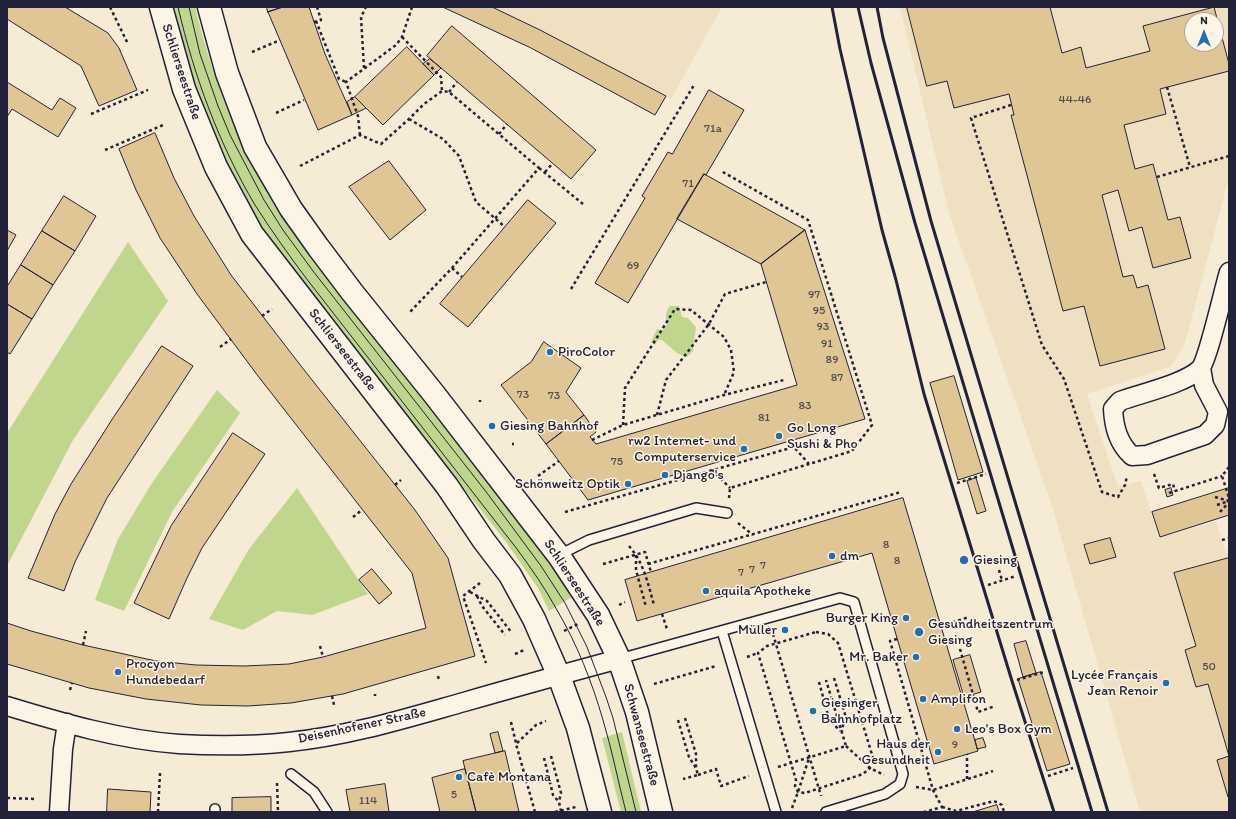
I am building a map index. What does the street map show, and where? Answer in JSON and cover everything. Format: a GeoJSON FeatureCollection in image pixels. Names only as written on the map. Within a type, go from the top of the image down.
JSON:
{"type":"FeatureCollection","features":[{"type":"Feature","properties":{"kind":"main road","name":"Schlierseestraße"},"geometry":{"type":"LineString","coordinates":[[161,7],[187,96],[216,167],[252,234],[447,486],[484,541],[510,574],[534,619],[559,676]]}},
{"type":"Feature","properties":{"kind":"main road","name":"Schlierseestraße"},"geometry":{"type":"LineString","coordinates":[[209,7],[227,73],[255,147],[291,210],[348,286],[434,394],[559,556],[598,615],[619,659]]}},
{"type":"Feature","properties":{"kind":"main road","name":"Schwanseestraße"},"geometry":{"type":"LineString","coordinates":[[619,659],[637,712],[661,812]]}},
{"type":"Feature","properties":{"kind":"main road"},"geometry":{"type":"LineString","coordinates":[[559,676],[578,728],[590,809]]}},
{"type":"Feature","properties":{"kind":"street"},"geometry":{"type":"LineString","coordinates":[[1201,368],[1184,380],[1120,400],[1113,409],[1114,423],[1118,436],[1125,449],[1140,455],[1205,435],[1216,425],[1218,412],[1204,385],[1201,368],[1208,350],[1229,272]]}},
{"type":"Feature","properties":{"kind":"street","name":"Deisenhofener Straße"},"geometry":{"type":"LineString","coordinates":[[7,706],[116,735],[178,744],[216,745],[290,742],[395,721],[619,659]]}},
{"type":"Feature","properties":{"kind":"street"},"geometry":{"type":"LineString","coordinates":[[59,812],[63,749],[67,723]]}},
{"type":"Feature","properties":{"kind":"lane"},"geometry":{"type":"LineString","coordinates":[[559,556],[589,540],[696,508],[727,513]]}},
{"type":"Feature","properties":{"kind":"lane"},"geometry":{"type":"LineString","coordinates":[[619,659],[840,598],[854,602],[903,774],[900,784],[885,794],[826,812]]}},
{"type":"Feature","properties":{"kind":"lane"},"geometry":{"type":"LineString","coordinates":[[722,631],[776,812]]}},
{"type":"Feature","properties":{"kind":"lane"},"geometry":{"type":"LineString","coordinates":[[291,774],[314,792],[327,812]]}},
{"type":"Feature","properties":{"kind":"path"},"geometry":{"type":"LineString","coordinates":[[110,7],[128,44]]}},
{"type":"Feature","properties":{"kind":"path"},"geometry":{"type":"LineString","coordinates":[[317,7],[321,20],[315,22],[339,79],[346,82],[358,116],[360,135]]}},
{"type":"Feature","properties":{"kind":"path"},"geometry":{"type":"LineString","coordinates":[[364,68],[361,17],[366,7]]}},
{"type":"Feature","properties":{"kind":"path"},"geometry":{"type":"LineString","coordinates":[[346,82],[396,45],[402,37],[412,7]]}},
{"type":"Feature","properties":{"kind":"path"},"geometry":{"type":"LineString","coordinates":[[402,37],[441,77],[442,91]]}},
{"type":"Feature","properties":{"kind":"path"},"geometry":{"type":"LineString","coordinates":[[252,52],[280,40]]}},
{"type":"Feature","properties":{"kind":"path"},"geometry":{"type":"LineString","coordinates":[[449,92],[457,82]]}},
{"type":"Feature","properties":{"kind":"path"},"geometry":{"type":"LineString","coordinates":[[571,288],[694,85]]}},
{"type":"Feature","properties":{"kind":"path"},"geometry":{"type":"LineString","coordinates":[[1167,87],[1190,167]]}},
{"type":"Feature","properties":{"kind":"path"},"geometry":{"type":"LineString","coordinates":[[91,114],[148,90]]}},
{"type":"Feature","properties":{"kind":"path"},"geometry":{"type":"LineString","coordinates":[[360,135],[381,144],[424,104],[442,91],[449,92],[583,204]]}},
{"type":"Feature","properties":{"kind":"path"},"geometry":{"type":"LineString","coordinates":[[276,113],[304,100]]}},
{"type":"Feature","properties":{"kind":"path"},"geometry":{"type":"LineString","coordinates":[[1012,105],[971,118],[1042,346],[1064,379],[1102,492],[1118,497],[1140,455]]}},
{"type":"Feature","properties":{"kind":"path"},"geometry":{"type":"LineString","coordinates":[[409,119],[443,138],[460,156],[476,202],[505,227]]}},
{"type":"Feature","properties":{"kind":"path"},"geometry":{"type":"LineString","coordinates":[[499,134],[507,124]]}},
{"type":"Feature","properties":{"kind":"path"},"geometry":{"type":"LineString","coordinates":[[105,150],[163,125]]}},
{"type":"Feature","properties":{"kind":"path"},"geometry":{"type":"LineString","coordinates":[[300,166],[360,135]]}},
{"type":"Feature","properties":{"kind":"path"},"geometry":{"type":"LineString","coordinates":[[1156,176],[1229,156]]}},
{"type":"Feature","properties":{"kind":"path"},"geometry":{"type":"LineString","coordinates":[[545,172],[553,163]]}},
{"type":"Feature","properties":{"kind":"path"},"geometry":{"type":"LineString","coordinates":[[409,313],[452,268],[539,168]]}},
{"type":"Feature","properties":{"kind":"path"},"geometry":{"type":"LineString","coordinates":[[720,171],[808,220],[872,425],[852,451],[730,488]]}},
{"type":"Feature","properties":{"kind":"path"},"geometry":{"type":"LineString","coordinates":[[452,268],[462,277]]}},
{"type":"Feature","properties":{"kind":"path"},"geometry":{"type":"LineString","coordinates":[[657,415],[666,380],[709,324],[726,294],[766,282]]}},
{"type":"Feature","properties":{"kind":"path"},"geometry":{"type":"LineString","coordinates":[[262,316],[272,309]]}},
{"type":"Feature","properties":{"kind":"path"},"geometry":{"type":"LineString","coordinates":[[623,425],[625,388],[675,309],[691,310],[724,337],[731,350],[734,372],[724,396]]}},
{"type":"Feature","properties":{"kind":"path"},"geometry":{"type":"LineString","coordinates":[[220,347],[231,339]]}},
{"type":"Feature","properties":{"kind":"path"},"geometry":{"type":"LineString","coordinates":[[592,440],[623,425],[784,380]]}},
{"type":"Feature","properties":{"kind":"path"},"geometry":{"type":"LineString","coordinates":[[565,512],[794,447],[809,464]]}},
{"type":"Feature","properties":{"kind":"path"},"geometry":{"type":"LineString","coordinates":[[1140,455],[1159,488],[1173,484],[1176,491]]}},
{"type":"Feature","properties":{"kind":"path"},"geometry":{"type":"LineString","coordinates":[[538,476],[559,461]]}},
{"type":"Feature","properties":{"kind":"path"},"geometry":{"type":"LineString","coordinates":[[1169,493],[1222,476],[1229,467]]}},
{"type":"Feature","properties":{"kind":"path"},"geometry":{"type":"LineString","coordinates":[[712,470],[730,488]]}},
{"type":"Feature","properties":{"kind":"path"},"geometry":{"type":"LineString","coordinates":[[957,483],[971,480],[986,474]]}},
{"type":"Feature","properties":{"kind":"path"},"geometry":{"type":"LineString","coordinates":[[1222,476],[1229,500]]}},
{"type":"Feature","properties":{"kind":"path"},"geometry":{"type":"LineString","coordinates":[[395,485],[401,480]]}},
{"type":"Feature","properties":{"kind":"path"},"geometry":{"type":"LineString","coordinates":[[727,513],[730,488]]}},
{"type":"Feature","properties":{"kind":"path"},"geometry":{"type":"LineString","coordinates":[[648,564],[901,492]]}},
{"type":"Feature","properties":{"kind":"path"},"geometry":{"type":"LineString","coordinates":[[1215,497],[1229,500]]}},
{"type":"Feature","properties":{"kind":"path"},"geometry":{"type":"LineString","coordinates":[[1217,505],[1229,500]]}},
{"type":"Feature","properties":{"kind":"path"},"geometry":{"type":"LineString","coordinates":[[1220,512],[1229,500]]}},
{"type":"Feature","properties":{"kind":"path"},"geometry":{"type":"LineString","coordinates":[[353,517],[362,510]]}},
{"type":"Feature","properties":{"kind":"path"},"geometry":{"type":"LineString","coordinates":[[616,532],[636,554],[644,568],[654,605]]}},
{"type":"Feature","properties":{"kind":"path"},"geometry":{"type":"LineString","coordinates":[[1222,540],[1229,538]]}},
{"type":"Feature","properties":{"kind":"path"},"geometry":{"type":"LineString","coordinates":[[603,564],[644,552],[651,572]]}},
{"type":"Feature","properties":{"kind":"path"},"geometry":{"type":"LineString","coordinates":[[636,554],[636,570],[646,607]]}},
{"type":"Feature","properties":{"kind":"path"},"geometry":{"type":"LineString","coordinates":[[999,570],[1002,580]]}},
{"type":"Feature","properties":{"kind":"path"},"geometry":{"type":"LineString","coordinates":[[988,585],[1016,576]]}},
{"type":"Feature","properties":{"kind":"path"},"geometry":{"type":"LineString","coordinates":[[480,583],[463,596],[486,663]]}},
{"type":"Feature","properties":{"kind":"path"},"geometry":{"type":"LineString","coordinates":[[470,592],[487,601],[512,633]]}},
{"type":"Feature","properties":{"kind":"path"},"geometry":{"type":"LineString","coordinates":[[477,595],[482,606],[505,635]]}},
{"type":"Feature","properties":{"kind":"path"},"geometry":{"type":"LineString","coordinates":[[515,654],[625,602]]}},
{"type":"Feature","properties":{"kind":"path"},"geometry":{"type":"LineString","coordinates":[[941,626],[969,617]]}},
{"type":"Feature","properties":{"kind":"path"},"geometry":{"type":"LineString","coordinates":[[768,618],[822,801]]}},
{"type":"Feature","properties":{"kind":"path"},"geometry":{"type":"LineString","coordinates":[[83,645],[86,632]]}},
{"type":"Feature","properties":{"kind":"path"},"geometry":{"type":"LineString","coordinates":[[654,684],[758,653],[767,646],[816,632],[828,634],[838,644],[874,761],[870,768],[863,774],[805,793],[798,792]]}},
{"type":"Feature","properties":{"kind":"path"},"geometry":{"type":"LineString","coordinates":[[897,639],[890,641],[933,790],[942,807]]}},
{"type":"Feature","properties":{"kind":"path"},"geometry":{"type":"LineString","coordinates":[[320,646],[323,657]]}},
{"type":"Feature","properties":{"kind":"path"},"geometry":{"type":"LineString","coordinates":[[960,649],[978,712],[995,706]]}},
{"type":"Feature","properties":{"kind":"path"},"geometry":{"type":"LineString","coordinates":[[758,653],[796,780],[795,786],[798,792]]}},
{"type":"Feature","properties":{"kind":"path"},"geometry":{"type":"LineString","coordinates":[[1017,680],[1044,672]]}},
{"type":"Feature","properties":{"kind":"path"},"geometry":{"type":"LineString","coordinates":[[438,676],[439,680]]}},
{"type":"Feature","properties":{"kind":"path"},"geometry":{"type":"LineString","coordinates":[[834,678],[845,714],[842,733]]}},
{"type":"Feature","properties":{"kind":"path"},"geometry":{"type":"LineString","coordinates":[[826,680],[842,733]]}},
{"type":"Feature","properties":{"kind":"path"},"geometry":{"type":"LineString","coordinates":[[819,682],[829,719],[842,733]]}},
{"type":"Feature","properties":{"kind":"path"},"geometry":{"type":"LineString","coordinates":[[70,690],[72,683]]}},
{"type":"Feature","properties":{"kind":"path"},"geometry":{"type":"LineString","coordinates":[[332,696],[334,706]]}},
{"type":"Feature","properties":{"kind":"path"},"geometry":{"type":"LineString","coordinates":[[683,779],[698,775],[696,768],[696,754],[685,718]]}},
{"type":"Feature","properties":{"kind":"path"},"geometry":{"type":"LineString","coordinates":[[678,720],[689,757],[696,768]]}},
{"type":"Feature","properties":{"kind":"path"},"geometry":{"type":"LineString","coordinates":[[516,744],[536,725],[546,721]]}},
{"type":"Feature","properties":{"kind":"path"},"geometry":{"type":"LineString","coordinates":[[511,722],[535,812]]}},
{"type":"Feature","properties":{"kind":"path"},"geometry":{"type":"LineString","coordinates":[[967,754],[967,779]]}},
{"type":"Feature","properties":{"kind":"path"},"geometry":{"type":"LineString","coordinates":[[551,756],[561,793],[559,802],[561,810]]}},
{"type":"Feature","properties":{"kind":"path"},"geometry":{"type":"LineString","coordinates":[[790,812],[809,757]]}},
{"type":"Feature","properties":{"kind":"path"},"geometry":{"type":"LineString","coordinates":[[544,758],[553,795],[559,802]]}},
{"type":"Feature","properties":{"kind":"path"},"geometry":{"type":"LineString","coordinates":[[1048,776],[1073,768]]}},
{"type":"Feature","properties":{"kind":"path"},"geometry":{"type":"LineString","coordinates":[[933,790],[993,771]]}},
{"type":"Feature","properties":{"kind":"path"},"geometry":{"type":"LineString","coordinates":[[158,812],[160,773]]}},
{"type":"Feature","properties":{"kind":"path"},"geometry":{"type":"LineString","coordinates":[[276,777],[278,812]]}},
{"type":"Feature","properties":{"kind":"path"},"geometry":{"type":"LineString","coordinates":[[7,798],[36,799]]}},
{"type":"Feature","properties":{"kind":"path"},"geometry":{"type":"LineString","coordinates":[[924,812],[942,807],[956,811],[994,801],[1002,806],[1004,812]]}},
{"type":"Feature","properties":{"kind":"path"},"geometry":{"type":"LineString","coordinates":[[555,812],[561,810],[590,809]]}},
{"type":"Feature","properties":{"kind":"shaded area"},"geometry":{"type":"Polygon","coordinates":[[[492,7],[722,7],[671,99],[540,30],[492,7]]]}},
{"type":"Feature","properties":{"kind":"shaded area"},"geometry":{"type":"Polygon","coordinates":[[[900,7],[1229,7],[1229,177],[1185,343],[1171,366],[1087,394],[1118,487],[1141,481],[1159,538],[1216,521],[1226,553],[1229,553],[1229,812],[1140,812],[1052,506],[949,213],[900,7]]]}},
{"type":"Feature","properties":{"kind":"green space"},"geometry":{"type":"Polygon","coordinates":[[[171,7],[195,7],[211,65],[232,122],[258,176],[290,228],[331,283],[404,373],[490,484],[572,597],[549,611],[538,588],[506,542],[271,241],[237,186],[209,127],[193,83],[171,7]]]}},
{"type":"Feature","properties":{"kind":"green space"},"geometry":{"type":"Polygon","coordinates":[[[128,242],[168,301],[73,440],[7,566],[7,433],[128,242]]]}},
{"type":"Feature","properties":{"kind":"green space"},"geometry":{"type":"Polygon","coordinates":[[[670,306],[679,306],[682,317],[688,318],[696,327],[693,351],[687,357],[677,353],[662,340],[658,340],[655,345],[651,342],[657,329],[663,330],[668,323],[666,314],[670,306]]]}},
{"type":"Feature","properties":{"kind":"green space"},"geometry":{"type":"Polygon","coordinates":[[[217,390],[240,413],[172,512],[124,611],[95,600],[118,539],[152,483],[217,390]]]}},
{"type":"Feature","properties":{"kind":"green space"},"geometry":{"type":"Polygon","coordinates":[[[297,488],[368,594],[312,615],[277,611],[243,630],[209,619],[249,549],[297,488]]]}},
{"type":"Feature","properties":{"kind":"green space"},"geometry":{"type":"Polygon","coordinates":[[[622,732],[641,812],[621,812],[602,738],[622,732]]]}},
{"type":"Feature","properties":{"kind":"building"},"geometry":{"type":"Polygon","coordinates":[[[7,7],[65,7],[108,33],[119,48],[137,90],[99,106],[81,66],[7,19],[7,7]]]}},
{"type":"Feature","properties":{"kind":"building"},"geometry":{"type":"Polygon","coordinates":[[[267,7],[283,7],[268,12],[267,7]]]}},
{"type":"Feature","properties":{"kind":"building"},"geometry":{"type":"Polygon","coordinates":[[[283,7],[309,7],[325,54],[352,115],[318,130],[268,12],[283,7]]]}},
{"type":"Feature","properties":{"kind":"building"},"geometry":{"type":"Polygon","coordinates":[[[443,7],[492,7],[540,30],[666,96],[655,115],[531,48],[443,7]]]}},
{"type":"Feature","properties":{"kind":"building"},"geometry":{"type":"Polygon","coordinates":[[[907,7],[1050,7],[1062,53],[1081,47],[1086,68],[1150,51],[1143,26],[1184,15],[1184,52],[1224,52],[1224,45],[1229,64],[1229,71],[1160,89],[1166,114],[1124,125],[1135,169],[1153,164],[1168,220],[1180,217],[1191,258],[1153,268],[1142,227],[1129,231],[1118,190],[1102,195],[1123,277],[1133,275],[1137,288],[1148,285],[1165,349],[1100,366],[1084,306],[1063,311],[1011,115],[1014,115],[1009,94],[954,108],[947,81],[927,86],[907,7]]]}},
{"type":"Feature","properties":{"kind":"building"},"geometry":{"type":"Polygon","coordinates":[[[1214,7],[1215,12],[1195,12],[1214,7]]]}},
{"type":"Feature","properties":{"kind":"building"},"geometry":{"type":"Polygon","coordinates":[[[452,26],[596,150],[571,179],[427,56],[452,26]]]}},
{"type":"Feature","properties":{"kind":"building"},"geometry":{"type":"Polygon","coordinates":[[[407,47],[434,75],[383,125],[355,97],[407,47]]]}},
{"type":"Feature","properties":{"kind":"building"},"geometry":{"type":"Polygon","coordinates":[[[430,59],[441,68],[434,75],[423,64],[430,59]]]}},
{"type":"Feature","properties":{"kind":"building"},"geometry":{"type":"Polygon","coordinates":[[[7,82],[52,110],[60,98],[76,108],[58,137],[12,109],[7,117],[7,82]]]}},
{"type":"Feature","properties":{"kind":"building"},"geometry":{"type":"Polygon","coordinates":[[[709,90],[744,110],[706,175],[704,174],[628,303],[595,283],[645,198],[642,196],[668,152],[672,154],[709,90]]]}},
{"type":"Feature","properties":{"kind":"building"},"geometry":{"type":"Polygon","coordinates":[[[355,97],[366,108],[352,115],[347,102],[355,97]]]}},
{"type":"Feature","properties":{"kind":"building"},"geometry":{"type":"Polygon","coordinates":[[[155,133],[174,178],[194,216],[231,275],[415,510],[448,558],[475,656],[343,694],[291,703],[248,706],[201,705],[146,699],[89,688],[7,664],[7,623],[83,645],[156,661],[196,665],[244,666],[289,664],[323,657],[426,628],[412,573],[258,376],[197,294],[160,238],[136,190],[119,149],[155,133]]]}},
{"type":"Feature","properties":{"kind":"building"},"geometry":{"type":"Polygon","coordinates":[[[389,161],[426,210],[390,240],[349,187],[389,161]]]}},
{"type":"Feature","properties":{"kind":"building"},"geometry":{"type":"Polygon","coordinates":[[[704,174],[805,230],[761,264],[677,219],[704,174]]]}},
{"type":"Feature","properties":{"kind":"building"},"geometry":{"type":"Polygon","coordinates":[[[64,196],[96,216],[75,251],[42,231],[64,196]]]}},
{"type":"Feature","properties":{"kind":"building"},"geometry":{"type":"Polygon","coordinates":[[[528,200],[556,223],[468,327],[440,304],[528,200]]]}},
{"type":"Feature","properties":{"kind":"building"},"geometry":{"type":"Polygon","coordinates":[[[7,230],[16,235],[7,251],[7,230]]]}},
{"type":"Feature","properties":{"kind":"building"},"geometry":{"type":"Polygon","coordinates":[[[805,230],[865,419],[588,500],[546,444],[584,415],[596,432],[590,437],[596,444],[797,385],[761,264],[805,230]]]}},
{"type":"Feature","properties":{"kind":"building"},"geometry":{"type":"Polygon","coordinates":[[[42,231],[75,251],[53,285],[21,265],[42,231]]]}},
{"type":"Feature","properties":{"kind":"building"},"geometry":{"type":"Polygon","coordinates":[[[21,265],[53,285],[32,319],[7,304],[7,287],[21,265]]]}},
{"type":"Feature","properties":{"kind":"building"},"geometry":{"type":"Polygon","coordinates":[[[7,304],[32,319],[10,354],[7,352],[7,304]]]}},
{"type":"Feature","properties":{"kind":"building"},"geometry":{"type":"Polygon","coordinates":[[[544,342],[581,368],[566,392],[584,415],[546,444],[501,385],[531,362],[544,342]]]}},
{"type":"Feature","properties":{"kind":"building"},"geometry":{"type":"Polygon","coordinates":[[[162,346],[193,366],[107,498],[75,562],[64,591],[28,578],[55,514],[71,484],[113,418],[162,346]]]}},
{"type":"Feature","properties":{"kind":"building"},"geometry":{"type":"Polygon","coordinates":[[[954,376],[983,472],[958,480],[930,383],[954,376]]]}},
{"type":"Feature","properties":{"kind":"building"},"geometry":{"type":"Polygon","coordinates":[[[233,433],[265,454],[202,548],[169,619],[134,603],[171,526],[233,433]]]}},
{"type":"Feature","properties":{"kind":"building"},"geometry":{"type":"Polygon","coordinates":[[[976,478],[986,511],[977,514],[967,481],[976,478]]]}},
{"type":"Feature","properties":{"kind":"building"},"geometry":{"type":"Polygon","coordinates":[[[1171,488],[1173,495],[1167,497],[1165,490],[1171,488]]]}},
{"type":"Feature","properties":{"kind":"building"},"geometry":{"type":"Polygon","coordinates":[[[1229,488],[1229,515],[1160,537],[1152,512],[1229,488]]]}},
{"type":"Feature","properties":{"kind":"building","name":"Gesundheitszentrum Giesing"},"geometry":{"type":"Polygon","coordinates":[[[903,498],[978,751],[934,764],[872,553],[637,621],[625,580],[903,498]]]}},
{"type":"Feature","properties":{"kind":"building"},"geometry":{"type":"Polygon","coordinates":[[[1110,538],[1116,557],[1090,564],[1084,545],[1110,538]]]}},
{"type":"Feature","properties":{"kind":"building","name":"Lycée Français Jean Renoir"},"geometry":{"type":"Polygon","coordinates":[[[1229,558],[1229,756],[1208,684],[1196,687],[1185,650],[1196,646],[1174,573],[1229,558]]]}},
{"type":"Feature","properties":{"kind":"building"},"geometry":{"type":"Polygon","coordinates":[[[372,569],[392,593],[379,604],[359,580],[372,569]]]}},
{"type":"Feature","properties":{"kind":"building"},"geometry":{"type":"Polygon","coordinates":[[[1026,641],[1036,673],[1023,677],[1014,644],[1026,641]]]}},
{"type":"Feature","properties":{"kind":"building"},"geometry":{"type":"Polygon","coordinates":[[[970,655],[981,692],[964,697],[953,660],[970,655]]]}},
{"type":"Feature","properties":{"kind":"building"},"geometry":{"type":"Polygon","coordinates":[[[1041,672],[1070,764],[1047,771],[1018,679],[1041,672]]]}},
{"type":"Feature","properties":{"kind":"building"},"geometry":{"type":"Polygon","coordinates":[[[498,732],[503,751],[495,753],[490,734],[498,732]]]}},
{"type":"Feature","properties":{"kind":"building"},"geometry":{"type":"Polygon","coordinates":[[[983,738],[986,747],[977,749],[975,740],[983,738]]]}},
{"type":"Feature","properties":{"kind":"building"},"geometry":{"type":"Polygon","coordinates":[[[505,751],[519,812],[476,812],[463,761],[505,751]]]}},
{"type":"Feature","properties":{"kind":"building"},"geometry":{"type":"Polygon","coordinates":[[[1229,756],[1229,797],[1228,797],[1217,760],[1229,756]]]}},
{"type":"Feature","properties":{"kind":"building"},"geometry":{"type":"Polygon","coordinates":[[[465,769],[476,812],[440,812],[432,778],[465,769]]]}},
{"type":"Feature","properties":{"kind":"building"},"geometry":{"type":"Polygon","coordinates":[[[385,784],[389,812],[350,812],[346,790],[385,784]]]}},
{"type":"Feature","properties":{"kind":"building"},"geometry":{"type":"Polygon","coordinates":[[[108,789],[151,792],[150,812],[107,812],[108,789]]]}},
{"type":"Feature","properties":{"kind":"building"},"geometry":{"type":"Polygon","coordinates":[[[271,797],[271,812],[232,812],[232,798],[271,797]]]}},
{"type":"Feature","properties":{"kind":"building"},"geometry":{"type":"Polygon","coordinates":[[[997,805],[999,812],[973,812],[997,805]]]}},
{"type":"Feature","properties":{"kind":"tram line"},"geometry":{"type":"LineString","coordinates":[[178,7],[184,33],[209,109],[230,158],[255,205],[306,278],[517,549],[543,586],[564,623],[589,677],[599,706],[626,812]]}},
{"type":"Feature","properties":{"kind":"tram line"},"geometry":{"type":"LineString","coordinates":[[189,7],[200,54],[218,106],[230,135],[264,200],[283,230],[313,271],[487,493],[541,566],[565,603],[587,647],[606,697],[613,718],[636,812]]}},
{"type":"Feature","properties":{"kind":"railway"},"geometry":{"type":"LineString","coordinates":[[832,7],[840,49],[882,230],[924,394],[1012,681],[1054,812]]}},
{"type":"Feature","properties":{"kind":"railway"},"geometry":{"type":"LineString","coordinates":[[858,7],[871,63],[915,223],[1092,812]]}},
{"type":"Feature","properties":{"kind":"railway"},"geometry":{"type":"LineString","coordinates":[[877,7],[883,38],[931,221],[1108,812]]}},
{"type":"Feature","properties":{"kind":"place","name":"PiroColor"},"geometry":{"type":"Point","coordinates":[550,352]}},
{"type":"Feature","properties":{"kind":"place","name":"Giesing Bahnhof"},"geometry":{"type":"Point","coordinates":[492,426]}},
{"type":"Feature","properties":{"kind":"place","name":"Go Long Sushi & Pho"},"geometry":{"type":"Point","coordinates":[779,436]}},
{"type":"Feature","properties":{"kind":"place","name":"rw2 Internet- und Computerservice"},"geometry":{"type":"Point","coordinates":[744,449]}},
{"type":"Feature","properties":{"kind":"place","name":"Django's"},"geometry":{"type":"Point","coordinates":[665,475]}},
{"type":"Feature","properties":{"kind":"place","name":"Schönweitz Optik"},"geometry":{"type":"Point","coordinates":[628,484]}},
{"type":"Feature","properties":{"kind":"place","name":"dm"},"geometry":{"type":"Point","coordinates":[832,556]}},
{"type":"Feature","properties":{"kind":"place","name":"Giesing"},"geometry":{"type":"Point","coordinates":[964,560]}},
{"type":"Feature","properties":{"kind":"place","name":"aquila Apotheke"},"geometry":{"type":"Point","coordinates":[706,591]}},
{"type":"Feature","properties":{"kind":"place","name":"Burger King"},"geometry":{"type":"Point","coordinates":[906,618]}},
{"type":"Feature","properties":{"kind":"place","name":"Müller"},"geometry":{"type":"Point","coordinates":[785,630]}},
{"type":"Feature","properties":{"kind":"place","name":"Gesundheitszentrum Giesing"},"geometry":{"type":"Point","coordinates":[919,632]}},
{"type":"Feature","properties":{"kind":"place","name":"Mr. Baker"},"geometry":{"type":"Point","coordinates":[916,657]}},
{"type":"Feature","properties":{"kind":"place","name":"Procyon Hundebedarf"},"geometry":{"type":"Point","coordinates":[118,672]}},
{"type":"Feature","properties":{"kind":"place","name":"Lycée Français Jean Renoir"},"geometry":{"type":"Point","coordinates":[1166,683]}},
{"type":"Feature","properties":{"kind":"place","name":"Amplifon"},"geometry":{"type":"Point","coordinates":[923,699]}},
{"type":"Feature","properties":{"kind":"place","name":"Giesinger Bahnhofplatz"},"geometry":{"type":"Point","coordinates":[813,711]}},
{"type":"Feature","properties":{"kind":"place","name":"Leo's Box Gym"},"geometry":{"type":"Point","coordinates":[957,729]}},
{"type":"Feature","properties":{"kind":"place","name":"Haus der Gesundheit"},"geometry":{"type":"Point","coordinates":[938,752]}},
{"type":"Feature","properties":{"kind":"place","name":"Cafè Montana"},"geometry":{"type":"Point","coordinates":[459,777]}}]}
